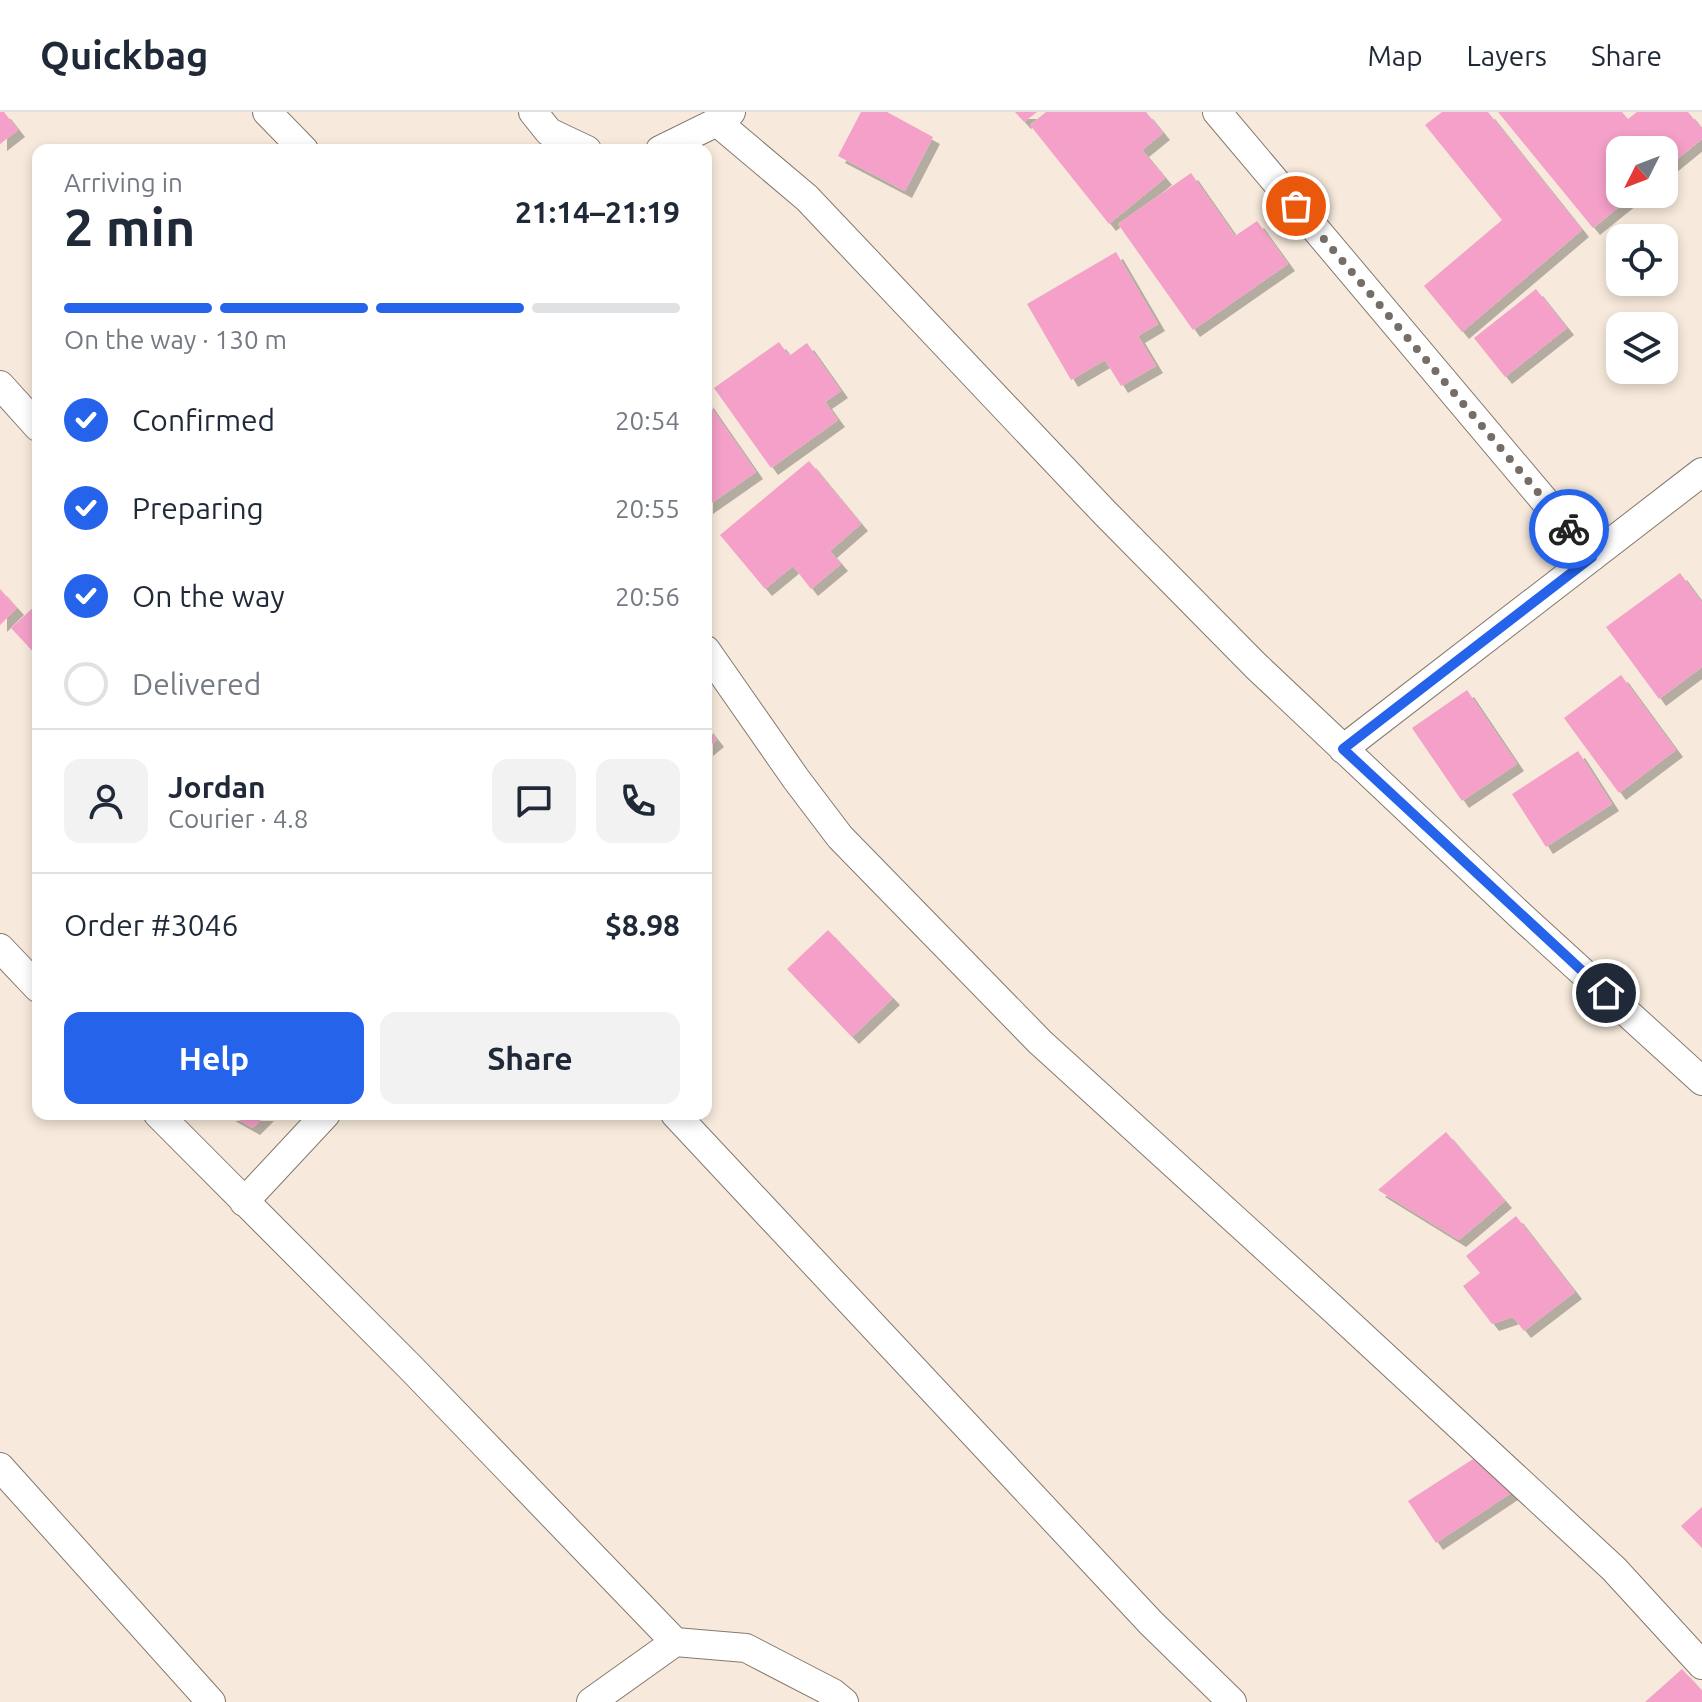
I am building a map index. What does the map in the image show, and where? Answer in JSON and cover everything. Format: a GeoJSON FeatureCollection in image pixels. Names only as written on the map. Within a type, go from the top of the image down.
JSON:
{"type":"FeatureCollection","features":[{"type":"Feature","properties":{"kind":"street"},"geometry":{"type":"LineString","coordinates":[[267,112],[298,144]]}},
{"type":"Feature","properties":{"kind":"street"},"geometry":{"type":"LineString","coordinates":[[533,112],[549,132],[574,144]]}},
{"type":"Feature","properties":{"kind":"street"},"geometry":{"type":"LineString","coordinates":[[1217,112],[1592,557]]}},
{"type":"Feature","properties":{"kind":"street"},"geometry":{"type":"LineString","coordinates":[[672,144],[724,117],[807,198],[1105,513],[1256,666],[1702,1081]]}},
{"type":"Feature","properties":{"kind":"street"},"geometry":{"type":"LineString","coordinates":[[0,385],[32,420]]}},
{"type":"Feature","properties":{"kind":"street"},"geometry":{"type":"LineString","coordinates":[[1343,749],[1702,472]]}},
{"type":"Feature","properties":{"kind":"street"},"geometry":{"type":"LineString","coordinates":[[712,659],[840,837],[1029,1031],[1614,1569],[1702,1665]]}},
{"type":"Feature","properties":{"kind":"street"},"geometry":{"type":"LineString","coordinates":[[0,948],[32,982]]}},
{"type":"Feature","properties":{"kind":"street"},"geometry":{"type":"LineString","coordinates":[[164,1120],[412,1369],[675,1642]]}},
{"type":"Feature","properties":{"kind":"street"},"geometry":{"type":"LineString","coordinates":[[244,1202],[320,1120]]}},
{"type":"Feature","properties":{"kind":"street"},"geometry":{"type":"LineString","coordinates":[[681,1120],[1151,1623],[1232,1702]]}},
{"type":"Feature","properties":{"kind":"street"},"geometry":{"type":"LineString","coordinates":[[0,1467],[211,1702]]}},
{"type":"Feature","properties":{"kind":"street"},"geometry":{"type":"LineString","coordinates":[[591,1702],[675,1642],[746,1648],[833,1693],[844,1702]]}},
{"type":"Feature","properties":{"kind":"building"},"geometry":{"type":"Polygon","coordinates":[[[0,112],[4,112],[18,130],[0,144],[0,112]]]}},
{"type":"Feature","properties":{"kind":"building"},"geometry":{"type":"Polygon","coordinates":[[[861,112],[887,112],[933,137],[905,191],[838,156],[861,112]]]}},
{"type":"Feature","properties":{"kind":"building"},"geometry":{"type":"Polygon","coordinates":[[[1015,112],[1037,112],[1024,122],[1015,112]]]}},
{"type":"Feature","properties":{"kind":"building"},"geometry":{"type":"Polygon","coordinates":[[[1046,112],[1146,112],[1163,133],[1142,150],[1165,178],[1109,224],[1030,125],[1046,112]]]}},
{"type":"Feature","properties":{"kind":"building"},"geometry":{"type":"Polygon","coordinates":[[[1442,112],[1488,112],[1582,230],[1462,332],[1424,286],[1502,220],[1425,125],[1442,112]]]}},
{"type":"Feature","properties":{"kind":"building"},"geometry":{"type":"Polygon","coordinates":[[[1498,112],[1622,112],[1628,119],[1637,112],[1688,112],[1702,129],[1702,139],[1678,159],[1678,136],[1606,136],[1606,208],[1618,208],[1593,228],[1498,112]]]}},
{"type":"Feature","properties":{"kind":"building"},"geometry":{"type":"Polygon","coordinates":[[[1191,173],[1235,236],[1257,221],[1288,264],[1193,330],[1118,224],[1191,173]]]}},
{"type":"Feature","properties":{"kind":"building"},"geometry":{"type":"Polygon","coordinates":[[[1116,252],[1158,324],[1138,336],[1156,366],[1121,386],[1105,360],[1071,380],[1027,304],[1116,252]]]}},
{"type":"Feature","properties":{"kind":"building"},"geometry":{"type":"Polygon","coordinates":[[[1536,289],[1567,328],[1505,377],[1474,338],[1536,289]]]}},
{"type":"Feature","properties":{"kind":"building"},"geometry":{"type":"Polygon","coordinates":[[[779,342],[789,356],[807,343],[841,391],[825,402],[838,420],[771,468],[714,388],[779,342]]]}},
{"type":"Feature","properties":{"kind":"building"},"geometry":{"type":"Polygon","coordinates":[[[712,409],[756,472],[712,503],[712,409]]]}},
{"type":"Feature","properties":{"kind":"building"},"geometry":{"type":"Polygon","coordinates":[[[809,461],[861,524],[830,551],[841,564],[811,589],[793,566],[765,589],[720,535],[809,461]]]}},
{"type":"Feature","properties":{"kind":"building"},"geometry":{"type":"Polygon","coordinates":[[[1680,573],[1702,603],[1702,667],[1659,699],[1606,627],[1680,573]]]}},
{"type":"Feature","properties":{"kind":"building"},"geometry":{"type":"Polygon","coordinates":[[[0,589],[17,608],[0,625],[0,589]]]}},
{"type":"Feature","properties":{"kind":"building"},"geometry":{"type":"Polygon","coordinates":[[[32,609],[32,651],[11,628],[32,609]]]}},
{"type":"Feature","properties":{"kind":"building"},"geometry":{"type":"Polygon","coordinates":[[[1621,675],[1676,750],[1619,793],[1564,718],[1621,675]]]}},
{"type":"Feature","properties":{"kind":"building"},"geometry":{"type":"Polygon","coordinates":[[[1467,690],[1517,764],[1462,801],[1412,728],[1467,690]]]}},
{"type":"Feature","properties":{"kind":"building"},"geometry":{"type":"Polygon","coordinates":[[[1578,751],[1612,804],[1546,847],[1512,794],[1578,751]]]}},
{"type":"Feature","properties":{"kind":"building"},"geometry":{"type":"Polygon","coordinates":[[[828,930],[893,998],[852,1037],[787,969],[828,930]]]}},
{"type":"Feature","properties":{"kind":"building"},"geometry":{"type":"Polygon","coordinates":[[[239,1120],[261,1120],[253,1128],[239,1120]]]}},
{"type":"Feature","properties":{"kind":"building"},"geometry":{"type":"Polygon","coordinates":[[[1446,1132],[1505,1201],[1459,1240],[1378,1190],[1446,1132]]]}},
{"type":"Feature","properties":{"kind":"building"},"geometry":{"type":"Polygon","coordinates":[[[1516,1216],[1575,1292],[1524,1331],[1513,1317],[1492,1324],[1463,1286],[1480,1273],[1466,1256],[1516,1216]]]}},
{"type":"Feature","properties":{"kind":"building"},"geometry":{"type":"Polygon","coordinates":[[[1484,1452],[1511,1493],[1436,1543],[1408,1501],[1484,1452]]]}},
{"type":"Feature","properties":{"kind":"building"},"geometry":{"type":"Polygon","coordinates":[[[1702,1507],[1702,1548],[1681,1526],[1702,1507]]]}},
{"type":"Feature","properties":{"kind":"building"},"geometry":{"type":"Polygon","coordinates":[[[1682,1669],[1702,1691],[1702,1702],[1645,1702],[1682,1669]]]}},
{"type":"Feature","properties":{"kind":"way so far"},"geometry":{"type":"LineString","coordinates":[[1296,206],[1569,529]]}},
{"type":"Feature","properties":{"kind":"route"},"geometry":{"type":"LineString","coordinates":[[1569,529],[1592,557],[1343,749],[1606,993]]}}]}
